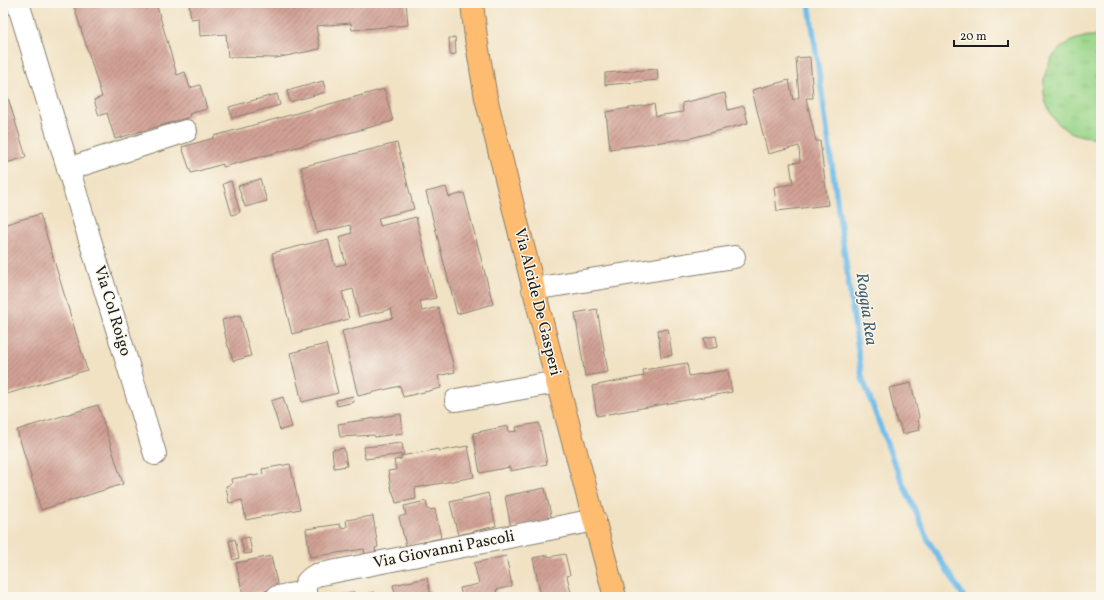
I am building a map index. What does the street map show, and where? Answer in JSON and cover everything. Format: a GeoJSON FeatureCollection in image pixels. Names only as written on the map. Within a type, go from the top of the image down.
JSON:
{"type":"FeatureCollection","features":[{"type":"Feature","properties":{"kind":"main road","name":"Via Alcide De Gasperi"},"geometry":{"type":"LineString","coordinates":[[472,3],[486,98],[557,382],[615,597]]}},
{"type":"Feature","properties":{"kind":"street","name":"Via Col Roigo"},"geometry":{"type":"LineString","coordinates":[[18,3],[155,454]]}},
{"type":"Feature","properties":{"kind":"street"},"geometry":{"type":"LineString","coordinates":[[68,169],[186,131]]}},
{"type":"Feature","properties":{"kind":"street"},"geometry":{"type":"LineString","coordinates":[[533,289],[734,257]]}},
{"type":"Feature","properties":{"kind":"street"},"geometry":{"type":"LineString","coordinates":[[456,400],[557,382]]}},
{"type":"Feature","properties":{"kind":"street","name":"Via Giovanni Pascoli"},"geometry":{"type":"LineString","coordinates":[[277,597],[305,595],[305,585],[308,579],[316,575],[595,520]]}},
{"type":"Feature","properties":{"kind":"green space"},"geometry":{"type":"Polygon","coordinates":[[[1088,36],[1101,36],[1101,137],[1084,136],[1068,131],[1057,123],[1045,100],[1045,74],[1057,51],[1068,43],[1088,36]]]}},
{"type":"Feature","properties":{"kind":"building"},"geometry":{"type":"Polygon","coordinates":[[[73,3],[156,3],[177,75],[185,72],[190,88],[200,85],[207,109],[189,114],[190,117],[115,139],[107,113],[99,116],[94,100],[102,97],[73,3]]]}},
{"type":"Feature","properties":{"kind":"building"},"geometry":{"type":"Polygon","coordinates":[[[189,3],[406,3],[408,25],[352,30],[351,23],[316,26],[320,49],[276,58],[228,57],[226,34],[200,36],[199,18],[191,19],[189,3]]]}},
{"type":"Feature","properties":{"kind":"building"},"geometry":{"type":"Polygon","coordinates":[[[455,37],[456,54],[450,55],[449,38],[455,37]]]}},
{"type":"Feature","properties":{"kind":"building"},"geometry":{"type":"Polygon","coordinates":[[[810,57],[813,98],[806,98],[816,141],[820,141],[828,205],[777,211],[774,187],[793,184],[790,163],[800,162],[799,146],[768,154],[752,90],[789,80],[793,100],[799,97],[796,58],[810,57]]]}},
{"type":"Feature","properties":{"kind":"building"},"geometry":{"type":"Polygon","coordinates":[[[657,69],[658,80],[605,85],[605,73],[657,69]]]}},
{"type":"Feature","properties":{"kind":"building"},"geometry":{"type":"Polygon","coordinates":[[[3,81],[26,157],[3,164],[3,81]]]}},
{"type":"Feature","properties":{"kind":"building"},"geometry":{"type":"Polygon","coordinates":[[[323,81],[326,92],[290,102],[287,91],[323,81]]]}},
{"type":"Feature","properties":{"kind":"building"},"geometry":{"type":"Polygon","coordinates":[[[384,89],[393,121],[223,167],[223,164],[191,173],[182,147],[214,138],[214,136],[384,89]]]}},
{"type":"Feature","properties":{"kind":"building"},"geometry":{"type":"Polygon","coordinates":[[[725,93],[728,110],[744,106],[748,123],[691,138],[610,149],[606,112],[654,104],[656,116],[683,112],[682,103],[725,93]]]}},
{"type":"Feature","properties":{"kind":"building"},"geometry":{"type":"Polygon","coordinates":[[[277,94],[280,105],[232,118],[229,107],[277,94]]]}},
{"type":"Feature","properties":{"kind":"building"},"geometry":{"type":"Polygon","coordinates":[[[397,143],[414,209],[378,218],[380,226],[416,217],[436,298],[420,301],[422,311],[438,307],[455,372],[438,376],[441,388],[403,397],[400,386],[358,396],[342,331],[393,318],[391,309],[359,317],[353,289],[342,292],[349,319],[292,334],[272,253],[328,239],[335,266],[346,264],[339,237],[352,233],[350,225],[317,233],[301,167],[397,143]]]}},
{"type":"Feature","properties":{"kind":"building"},"geometry":{"type":"Polygon","coordinates":[[[260,179],[267,201],[245,207],[238,186],[260,179]]]}},
{"type":"Feature","properties":{"kind":"building"},"geometry":{"type":"Polygon","coordinates":[[[231,181],[240,212],[232,215],[223,184],[231,181]]]}},
{"type":"Feature","properties":{"kind":"building"},"geometry":{"type":"Polygon","coordinates":[[[446,187],[449,197],[464,193],[493,304],[457,314],[426,192],[446,187]]]}},
{"type":"Feature","properties":{"kind":"building"},"geometry":{"type":"Polygon","coordinates":[[[40,214],[87,370],[7,394],[3,382],[3,225],[40,214]]]}},
{"type":"Feature","properties":{"kind":"building"},"geometry":{"type":"Polygon","coordinates":[[[597,309],[608,372],[585,376],[575,313],[597,309]]]}},
{"type":"Feature","properties":{"kind":"building"},"geometry":{"type":"Polygon","coordinates":[[[240,315],[251,356],[233,361],[228,347],[222,320],[240,315]]]}},
{"type":"Feature","properties":{"kind":"building"},"geometry":{"type":"Polygon","coordinates":[[[668,329],[672,355],[661,357],[658,330],[668,329]]]}},
{"type":"Feature","properties":{"kind":"building"},"geometry":{"type":"Polygon","coordinates":[[[716,336],[718,347],[706,349],[704,338],[716,336]]]}},
{"type":"Feature","properties":{"kind":"building"},"geometry":{"type":"Polygon","coordinates":[[[326,344],[338,393],[302,402],[290,353],[326,344]]]}},
{"type":"Feature","properties":{"kind":"building"},"geometry":{"type":"Polygon","coordinates":[[[687,363],[689,376],[728,370],[732,392],[597,416],[592,386],[644,376],[643,370],[687,363]]]}},
{"type":"Feature","properties":{"kind":"building"},"geometry":{"type":"Polygon","coordinates":[[[911,383],[919,417],[920,430],[902,434],[899,422],[897,423],[889,388],[911,383]]]}},
{"type":"Feature","properties":{"kind":"building"},"geometry":{"type":"Polygon","coordinates":[[[353,396],[354,402],[337,406],[336,400],[353,396]]]}},
{"type":"Feature","properties":{"kind":"building"},"geometry":{"type":"Polygon","coordinates":[[[283,397],[292,427],[280,430],[271,401],[283,397]]]}},
{"type":"Feature","properties":{"kind":"building"},"geometry":{"type":"Polygon","coordinates":[[[98,405],[123,484],[41,510],[17,430],[98,405]]]}},
{"type":"Feature","properties":{"kind":"building"},"geometry":{"type":"Polygon","coordinates":[[[401,414],[403,433],[375,437],[374,435],[340,437],[338,424],[401,414]]]}},
{"type":"Feature","properties":{"kind":"building"},"geometry":{"type":"Polygon","coordinates":[[[539,423],[547,464],[510,471],[510,467],[480,473],[473,433],[508,426],[509,432],[517,431],[516,427],[539,423]]]}},
{"type":"Feature","properties":{"kind":"building"},"geometry":{"type":"Polygon","coordinates":[[[402,443],[404,454],[365,459],[364,447],[402,443]]]}},
{"type":"Feature","properties":{"kind":"building"},"geometry":{"type":"Polygon","coordinates":[[[468,446],[474,477],[415,488],[416,499],[396,503],[392,492],[388,471],[396,470],[394,460],[401,459],[401,456],[439,449],[439,451],[468,446]]]}},
{"type":"Feature","properties":{"kind":"building"},"geometry":{"type":"Polygon","coordinates":[[[344,448],[347,466],[334,468],[332,450],[344,448]]]}},
{"type":"Feature","properties":{"kind":"building"},"geometry":{"type":"Polygon","coordinates":[[[290,464],[300,509],[246,520],[242,500],[229,503],[226,486],[232,484],[231,479],[263,474],[262,469],[290,464]]]}},
{"type":"Feature","properties":{"kind":"building"},"geometry":{"type":"Polygon","coordinates":[[[545,488],[552,520],[511,528],[505,496],[545,488]]]}},
{"type":"Feature","properties":{"kind":"building"},"geometry":{"type":"Polygon","coordinates":[[[488,493],[496,526],[458,535],[450,502],[488,493]]]}},
{"type":"Feature","properties":{"kind":"building"},"geometry":{"type":"Polygon","coordinates":[[[426,501],[428,510],[435,509],[441,538],[406,546],[399,517],[406,515],[404,506],[426,501]]]}},
{"type":"Feature","properties":{"kind":"building"},"geometry":{"type":"Polygon","coordinates":[[[373,516],[378,547],[375,548],[376,554],[365,556],[364,549],[310,557],[306,529],[340,524],[341,528],[347,527],[346,520],[373,516]]]}},
{"type":"Feature","properties":{"kind":"building"},"geometry":{"type":"Polygon","coordinates":[[[249,537],[252,553],[244,554],[241,539],[249,537]]]}},
{"type":"Feature","properties":{"kind":"building"},"geometry":{"type":"Polygon","coordinates":[[[235,539],[239,558],[233,560],[229,541],[235,539]]]}},
{"type":"Feature","properties":{"kind":"building"},"geometry":{"type":"Polygon","coordinates":[[[565,554],[570,575],[567,576],[572,597],[541,597],[533,558],[565,554]]]}},
{"type":"Feature","properties":{"kind":"building"},"geometry":{"type":"Polygon","coordinates":[[[271,556],[278,588],[243,595],[236,563],[271,556]]]}},
{"type":"Feature","properties":{"kind":"building"},"geometry":{"type":"Polygon","coordinates":[[[506,556],[512,586],[496,590],[497,597],[462,597],[460,588],[479,584],[474,563],[506,556]]]}},
{"type":"Feature","properties":{"kind":"building"},"geometry":{"type":"Polygon","coordinates":[[[427,578],[431,597],[396,597],[393,585],[427,578]]]}},
{"type":"Feature","properties":{"kind":"building"},"geometry":{"type":"Polygon","coordinates":[[[354,592],[355,597],[336,597],[336,596],[354,592]]]}},
{"type":"Feature","properties":{"kind":"building"},"geometry":{"type":"Polygon","coordinates":[[[374,592],[375,597],[356,597],[356,596],[374,592]]]}},
{"type":"Feature","properties":{"kind":"waterway","name":"Roggia Rea"},"geometry":{"type":"LineString","coordinates":[[809,3],[862,377],[894,463],[929,542],[964,597]]}}]}
